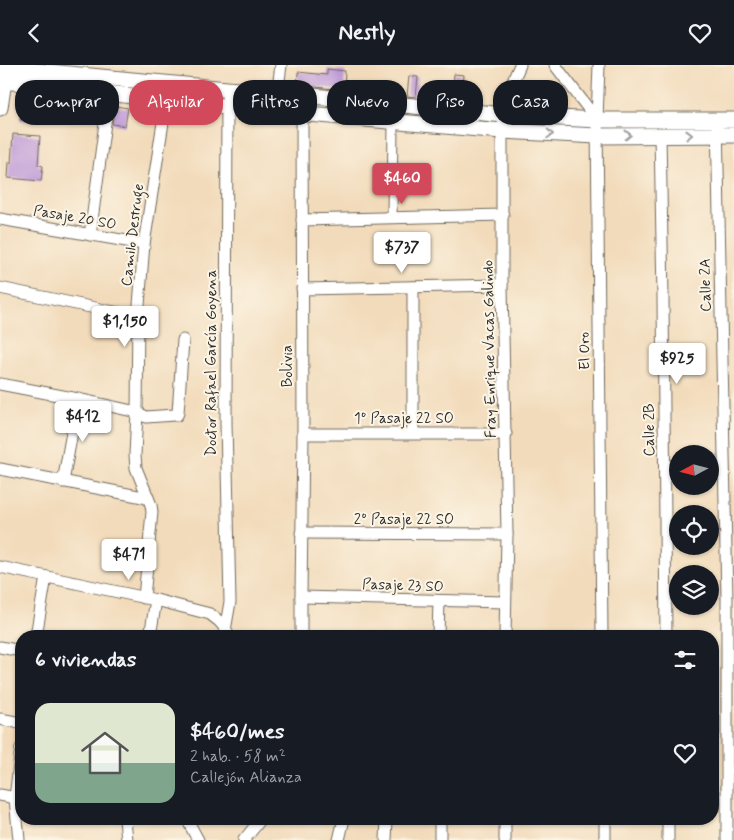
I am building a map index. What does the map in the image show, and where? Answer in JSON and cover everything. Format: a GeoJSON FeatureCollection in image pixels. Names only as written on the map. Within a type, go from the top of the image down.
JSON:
{"type":"FeatureCollection","features":[{"type":"Feature","properties":{"kind":"street"},"geometry":{"type":"LineString","coordinates":[[278,80],[281,65]]}},
{"type":"Feature","properties":{"kind":"street","name":"Fray Enrique Vacas Galindo"},"geometry":{"type":"LineString","coordinates":[[513,80],[520,65]]}},
{"type":"Feature","properties":{"kind":"street"},"geometry":{"type":"LineString","coordinates":[[555,65],[597,120]]}},
{"type":"Feature","properties":{"kind":"street","name":"El Oro"},"geometry":{"type":"LineString","coordinates":[[599,65],[597,136],[602,630]]}},
{"type":"Feature","properties":{"kind":"street"},"geometry":{"type":"LineString","coordinates":[[3,72],[129,81]]}},
{"type":"Feature","properties":{"kind":"street"},"geometry":{"type":"LineString","coordinates":[[3,72],[43,80]]}},
{"type":"Feature","properties":{"kind":"street"},"geometry":{"type":"LineString","coordinates":[[0,109],[3,72]]}},
{"type":"Feature","properties":{"kind":"street"},"geometry":{"type":"LineString","coordinates":[[223,89],[233,89]]}},
{"type":"Feature","properties":{"kind":"street","name":"Doctor Rafael García Goyena"},"geometry":{"type":"LineString","coordinates":[[226,630],[230,602],[226,423],[227,89]]}},
{"type":"Feature","properties":{"kind":"street"},"geometry":{"type":"LineString","coordinates":[[317,96],[493,114]]}},
{"type":"Feature","properties":{"kind":"street"},"geometry":{"type":"LineString","coordinates":[[223,107],[233,108]]}},
{"type":"Feature","properties":{"kind":"street"},"geometry":{"type":"LineString","coordinates":[[568,118],[717,127],[734,135]]}},
{"type":"Feature","properties":{"kind":"street"},"geometry":{"type":"LineString","coordinates":[[407,123],[597,136],[660,134],[717,127],[734,119]]}},
{"type":"Feature","properties":{"kind":"street"},"geometry":{"type":"LineString","coordinates":[[90,235],[105,125]]}},
{"type":"Feature","properties":{"kind":"street","name":"Camilo Destruge"},"geometry":{"type":"LineString","coordinates":[[150,630],[152,512],[136,468],[135,455],[138,412],[138,317],[144,244],[162,125]]}},
{"type":"Feature","properties":{"kind":"street","name":"Bolivia"},"geometry":{"type":"LineString","coordinates":[[301,630],[303,434],[302,125]]}},
{"type":"Feature","properties":{"kind":"street"},"geometry":{"type":"LineString","coordinates":[[392,218],[393,125]]}},
{"type":"Feature","properties":{"kind":"street","name":"Fray Enrique Vacas Galindo"},"geometry":{"type":"LineString","coordinates":[[503,125],[502,285],[507,534],[505,630]]}},
{"type":"Feature","properties":{"kind":"street","name":"Calle 2A"},"geometry":{"type":"LineString","coordinates":[[717,127],[726,589],[727,840]]}},
{"type":"Feature","properties":{"kind":"street","name":"Calle 2B"},"geometry":{"type":"LineString","coordinates":[[660,134],[664,307],[666,630]]}},
{"type":"Feature","properties":{"kind":"street"},"geometry":{"type":"LineString","coordinates":[[302,219],[503,215]]}},
{"type":"Feature","properties":{"kind":"street","name":"Pasaje 20 SO"},"geometry":{"type":"LineString","coordinates":[[0,219],[144,244]]}},
{"type":"Feature","properties":{"kind":"street"},"geometry":{"type":"LineString","coordinates":[[302,289],[502,285]]}},
{"type":"Feature","properties":{"kind":"street"},"geometry":{"type":"LineString","coordinates":[[413,287],[413,433]]}},
{"type":"Feature","properties":{"kind":"street"},"geometry":{"type":"LineString","coordinates":[[0,288],[138,317]]}},
{"type":"Feature","properties":{"kind":"street"},"geometry":{"type":"LineString","coordinates":[[0,384],[138,412],[146,417],[175,415],[178,413],[183,340]]}},
{"type":"Feature","properties":{"kind":"street"},"geometry":{"type":"LineString","coordinates":[[63,482],[78,399]]}},
{"type":"Feature","properties":{"kind":"street","name":"1º Pasaje 22 SO"},"geometry":{"type":"LineString","coordinates":[[303,434],[506,434]]}},
{"type":"Feature","properties":{"kind":"street"},"geometry":{"type":"LineString","coordinates":[[0,469],[148,498]]}},
{"type":"Feature","properties":{"kind":"street","name":"2º Pasaje 22 SO"},"geometry":{"type":"LineString","coordinates":[[302,533],[507,534]]}},
{"type":"Feature","properties":{"kind":"street"},"geometry":{"type":"LineString","coordinates":[[0,567],[150,599],[210,614],[219,621],[224,630]]}},
{"type":"Feature","properties":{"kind":"street"},"geometry":{"type":"LineString","coordinates":[[37,630],[46,577]]}},
{"type":"Feature","properties":{"kind":"street","name":"Pasaje 23 SO"},"geometry":{"type":"LineString","coordinates":[[300,597],[505,602]]}},
{"type":"Feature","properties":{"kind":"street"},"geometry":{"type":"LineString","coordinates":[[438,630],[439,601]]}},
{"type":"Feature","properties":{"kind":"street"},"geometry":{"type":"LineString","coordinates":[[210,614],[219,611],[230,602]]}},
{"type":"Feature","properties":{"kind":"street"},"geometry":{"type":"LineString","coordinates":[[0,647],[15,650]]}},
{"type":"Feature","properties":{"kind":"street"},"geometry":{"type":"LineString","coordinates":[[0,719],[15,722]]}},
{"type":"Feature","properties":{"kind":"street"},"geometry":{"type":"LineString","coordinates":[[0,795],[15,798]]}},
{"type":"Feature","properties":{"kind":"street"},"geometry":{"type":"LineString","coordinates":[[19,825],[19,840]]}},
{"type":"Feature","properties":{"kind":"street"},"geometry":{"type":"LineString","coordinates":[[126,825],[127,840]]}},
{"type":"Feature","properties":{"kind":"street"},"geometry":{"type":"LineString","coordinates":[[190,825],[198,840]]}},
{"type":"Feature","properties":{"kind":"street"},"geometry":{"type":"LineString","coordinates":[[244,840],[256,825]]}},
{"type":"Feature","properties":{"kind":"street"},"geometry":{"type":"LineString","coordinates":[[339,840],[343,825]]}},
{"type":"Feature","properties":{"kind":"street"},"geometry":{"type":"LineString","coordinates":[[386,840],[387,825]]}},
{"type":"Feature","properties":{"kind":"street"},"geometry":{"type":"LineString","coordinates":[[440,825],[440,840]]}},
{"type":"Feature","properties":{"kind":"street"},"geometry":{"type":"LineString","coordinates":[[504,840],[505,825]]}},
{"type":"Feature","properties":{"kind":"street"},"geometry":{"type":"LineString","coordinates":[[605,825],[605,840]]}},
{"type":"Feature","properties":{"kind":"street"},"geometry":{"type":"LineString","coordinates":[[668,825],[668,840]]}},
{"type":"Feature","properties":{"kind":"building"},"geometry":{"type":"Polygon","coordinates":[[[327,69],[345,71],[345,80],[327,80],[327,88],[317,87],[317,80],[297,80],[298,72],[327,75],[327,69]]]}},
{"type":"Feature","properties":{"kind":"building"},"geometry":{"type":"Polygon","coordinates":[[[454,74],[464,75],[464,80],[454,80],[454,74]]]}},
{"type":"Feature","properties":{"kind":"building"},"geometry":{"type":"Polygon","coordinates":[[[409,76],[418,77],[416,97],[407,96],[409,76]]]}},
{"type":"Feature","properties":{"kind":"building"},"geometry":{"type":"Polygon","coordinates":[[[119,107],[128,108],[125,126],[118,125],[119,107]]]}},
{"type":"Feature","properties":{"kind":"building"},"geometry":{"type":"Polygon","coordinates":[[[13,134],[40,136],[38,165],[43,166],[41,181],[8,178],[13,134]]]}}]}
